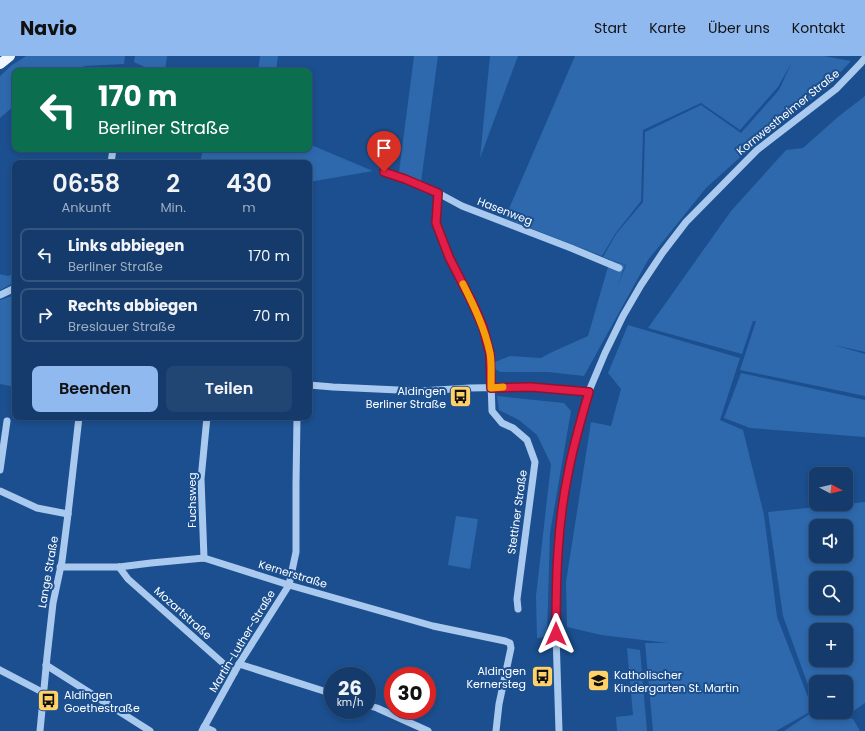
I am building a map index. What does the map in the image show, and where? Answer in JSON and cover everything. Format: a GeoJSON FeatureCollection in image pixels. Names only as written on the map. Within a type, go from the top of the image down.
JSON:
{"type":"FeatureCollection","features":[{"type":"Feature","properties":{"kind":"main road"},"geometry":{"type":"LineString","coordinates":[[0,64],[10,56]]}},
{"type":"Feature","properties":{"kind":"street","name":"Kornwestheimer Straße"},"geometry":{"type":"LineString","coordinates":[[559,731],[556,605],[560,520],[567,475],[577,436],[589,392],[605,353],[623,316],[645,278],[686,222],[757,150],[836,89],[863,59]]}},
{"type":"Feature","properties":{"kind":"street","name":"Hasenweg"},"geometry":{"type":"LineString","coordinates":[[384,172],[438,193],[462,206],[619,268]]}},
{"type":"Feature","properties":{"kind":"street","name":"Stettiner Straße"},"geometry":{"type":"LineString","coordinates":[[438,193],[436,223],[449,257],[483,327],[490,354],[492,411],[502,423],[513,428],[528,440],[534,462],[517,599],[518,609]]}},
{"type":"Feature","properties":{"kind":"street"},"geometry":{"type":"LineString","coordinates":[[0,295],[12,289]]}},
{"type":"Feature","properties":{"kind":"street"},"geometry":{"type":"LineString","coordinates":[[312,385],[420,391],[531,387],[589,392]]}},
{"type":"Feature","properties":{"kind":"street","name":"Lange Straße"},"geometry":{"type":"LineString","coordinates":[[40,731],[53,603],[68,514],[79,420]]}},
{"type":"Feature","properties":{"kind":"street","name":"Fuchsweg"},"geometry":{"type":"LineString","coordinates":[[204,558],[201,479],[207,420]]}},
{"type":"Feature","properties":{"kind":"street","name":"Martin-Luther-Straße"},"geometry":{"type":"LineString","coordinates":[[203,729],[239,664],[289,585],[296,552],[297,420]]}},
{"type":"Feature","properties":{"kind":"street"},"geometry":{"type":"LineString","coordinates":[[0,470],[7,421]]}},
{"type":"Feature","properties":{"kind":"street"},"geometry":{"type":"LineString","coordinates":[[0,490],[37,508],[68,514]]}},
{"type":"Feature","properties":{"kind":"street","name":"Kernerstraße"},"geometry":{"type":"LineString","coordinates":[[60,567],[119,567],[204,558],[289,585],[433,626],[505,641],[510,643],[511,648],[499,704],[496,731]]}},
{"type":"Feature","properties":{"kind":"street","name":"Mozartstraße"},"geometry":{"type":"LineString","coordinates":[[119,567],[128,579],[234,673]]}},
{"type":"Feature","properties":{"kind":"street"},"geometry":{"type":"LineString","coordinates":[[239,664],[324,691]]}},
{"type":"Feature","properties":{"kind":"street"},"geometry":{"type":"LineString","coordinates":[[46,665],[150,731]]}},
{"type":"Feature","properties":{"kind":"street"},"geometry":{"type":"LineString","coordinates":[[0,670],[44,693]]}},
{"type":"Feature","properties":{"kind":"street"},"geometry":{"type":"LineString","coordinates":[[376,708],[428,731]]}},
{"type":"Feature","properties":{"kind":"street"},"geometry":{"type":"LineString","coordinates":[[203,729],[214,731]]}},
{"type":"Feature","properties":{"kind":"shaded area"},"geometry":{"type":"Polygon","coordinates":[[[26,56],[125,56],[124,64],[85,66],[80,68],[12,68],[12,108],[0,118],[0,76],[12,65],[26,56]]]}},
{"type":"Feature","properties":{"kind":"shaded area"},"geometry":{"type":"Polygon","coordinates":[[[135,56],[167,56],[165,68],[147,68],[134,62],[135,56]]]}},
{"type":"Feature","properties":{"kind":"shaded area"},"geometry":{"type":"Polygon","coordinates":[[[260,56],[278,56],[276,68],[258,68],[260,56]]]}},
{"type":"Feature","properties":{"kind":"shaded area"},"geometry":{"type":"Polygon","coordinates":[[[414,56],[438,56],[421,182],[399,172],[414,56]]]}},
{"type":"Feature","properties":{"kind":"shaded area"},"geometry":{"type":"Polygon","coordinates":[[[490,56],[518,56],[480,158],[490,56]]]}},
{"type":"Feature","properties":{"kind":"shaded area"},"geometry":{"type":"Polygon","coordinates":[[[575,56],[824,56],[851,61],[824,90],[767,133],[706,188],[648,260],[584,376],[548,372],[500,372],[495,369],[495,362],[510,356],[541,358],[588,336],[610,260],[625,265],[617,289],[626,265],[603,257],[616,234],[643,202],[645,132],[701,105],[741,133],[779,90],[792,62],[778,87],[740,130],[701,103],[643,130],[641,201],[615,234],[602,256],[505,218],[575,56]]]}},
{"type":"Feature","properties":{"kind":"shaded area"},"geometry":{"type":"Polygon","coordinates":[[[865,96],[865,352],[834,345],[865,354],[865,396],[740,370],[756,321],[753,321],[742,354],[648,328],[731,211],[786,150],[803,148],[839,116],[865,96]]]}},
{"type":"Feature","properties":{"kind":"shaded area"},"geometry":{"type":"Polygon","coordinates":[[[312,145],[373,171],[312,181],[312,160],[201,160],[202,152],[312,152],[312,145]]]}},
{"type":"Feature","properties":{"kind":"shaded area"},"geometry":{"type":"Polygon","coordinates":[[[0,274],[8,276],[12,274],[12,284],[0,290],[0,274]]]}},
{"type":"Feature","properties":{"kind":"shaded area"},"geometry":{"type":"Polygon","coordinates":[[[12,296],[12,386],[0,384],[0,300],[12,296]]]}},
{"type":"Feature","properties":{"kind":"shaded area"},"geometry":{"type":"Polygon","coordinates":[[[628,325],[740,358],[720,420],[743,430],[764,515],[777,617],[809,700],[809,712],[776,731],[653,731],[645,643],[668,643],[601,635],[567,627],[566,582],[591,422],[611,426],[621,389],[608,373],[628,325]]]}},
{"type":"Feature","properties":{"kind":"shaded area"},"geometry":{"type":"Polygon","coordinates":[[[741,373],[865,400],[865,437],[750,428],[724,418],[741,373]]]}},
{"type":"Feature","properties":{"kind":"shaded area"},"geometry":{"type":"Polygon","coordinates":[[[497,396],[564,403],[571,411],[550,533],[547,637],[537,638],[536,596],[551,464],[537,435],[519,420],[499,410],[497,396]]]}},
{"type":"Feature","properties":{"kind":"shaded area"},"geometry":{"type":"Polygon","coordinates":[[[865,502],[865,703],[853,711],[853,675],[809,675],[809,688],[783,616],[768,512],[809,508],[809,511],[853,511],[853,503],[865,502]]]}},
{"type":"Feature","properties":{"kind":"shaded area"},"geometry":{"type":"Polygon","coordinates":[[[456,516],[478,519],[470,569],[448,565],[456,516]]]}},
{"type":"Feature","properties":{"kind":"shaded area"},"geometry":{"type":"Polygon","coordinates":[[[627,648],[640,650],[647,731],[617,731],[616,717],[633,715],[627,648]]]}},
{"type":"Feature","properties":{"kind":"shaded area"},"geometry":{"type":"Polygon","coordinates":[[[809,714],[809,719],[853,719],[860,731],[784,731],[809,714]]]}},
{"type":"Feature","properties":{"kind":"slow traffic"},"geometry":{"type":"LineString","coordinates":[[463,284],[483,327],[490,354],[491,388],[503,387]]}},
{"type":"Feature","properties":{"kind":"place","name":"Aldingen Berliner Straße"},"geometry":{"type":"Point","coordinates":[461,397]}},
{"type":"Feature","properties":{"kind":"place","name":"Aldingen Kernersteg"},"geometry":{"type":"Point","coordinates":[542,677]}},
{"type":"Feature","properties":{"kind":"place","name":"Katholischer Kindergarten St. Martin"},"geometry":{"type":"Point","coordinates":[598,681]}},
{"type":"Feature","properties":{"kind":"place","name":"Aldingen Goethestraße"},"geometry":{"type":"Point","coordinates":[48,701]}},
{"type":"Feature","properties":{"kind":"route"},"geometry":{"type":"LineString","coordinates":[[384,172],[438,193],[436,223],[449,257],[483,327],[490,354],[491,388],[531,387],[589,392],[567,475],[560,520],[556,591],[556,634]]}}]}
